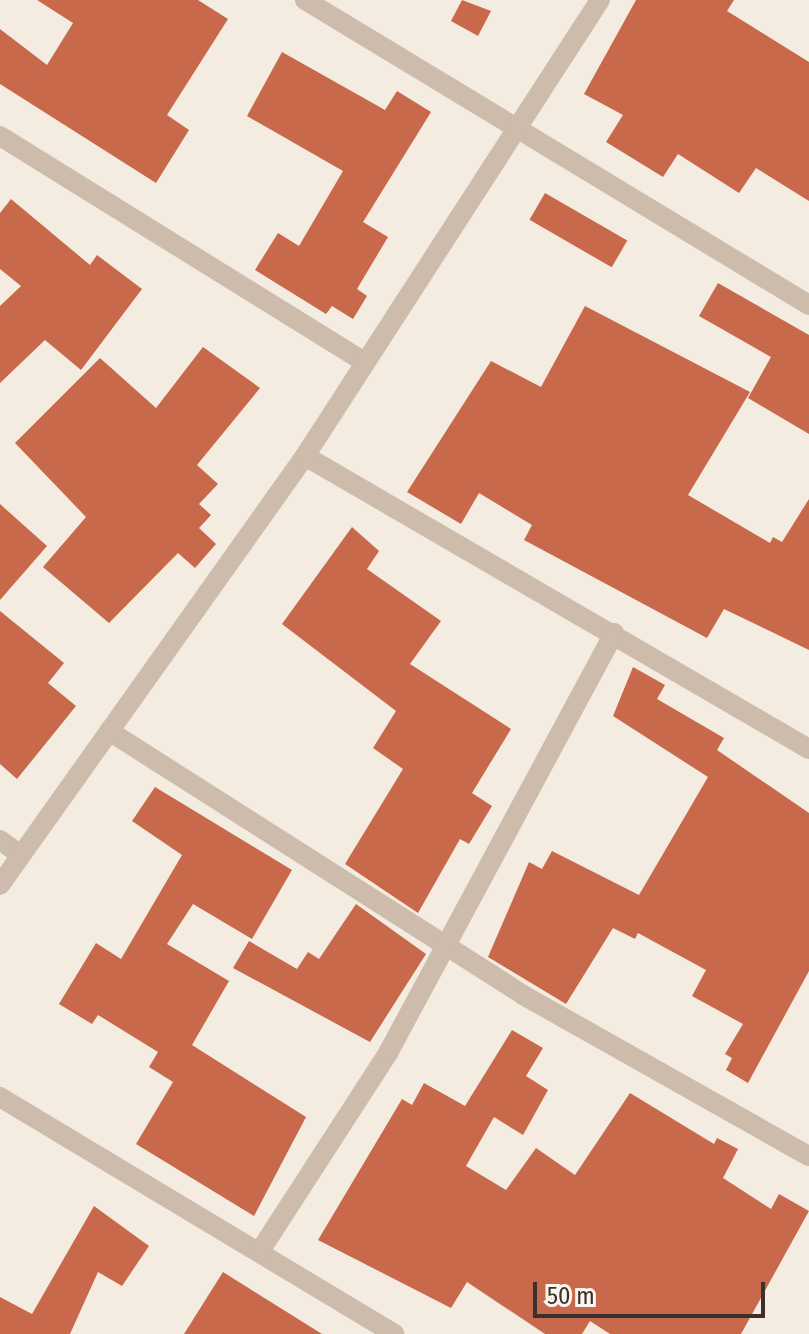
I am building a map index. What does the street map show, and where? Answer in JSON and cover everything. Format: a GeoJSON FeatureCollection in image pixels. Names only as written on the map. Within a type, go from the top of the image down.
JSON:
{"type":"FeatureCollection","features":[{"type":"Feature","properties":{"kind":"street"},"geometry":{"type":"LineString","coordinates":[[305,0],[809,305]]}},
{"type":"Feature","properties":{"kind":"street"},"geometry":{"type":"LineString","coordinates":[[0,885],[305,456],[361,360],[520,130],[600,0]]}},
{"type":"Feature","properties":{"kind":"street"},"geometry":{"type":"LineString","coordinates":[[0,136],[361,360]]}},
{"type":"Feature","properties":{"kind":"street"},"geometry":{"type":"LineString","coordinates":[[305,456],[809,749]]}},
{"type":"Feature","properties":{"kind":"street"},"geometry":{"type":"LineString","coordinates":[[260,1251],[448,947],[614,633]]}},
{"type":"Feature","properties":{"kind":"street"},"geometry":{"type":"LineString","coordinates":[[109,731],[448,947],[809,1156]]}},
{"type":"Feature","properties":{"kind":"street"},"geometry":{"type":"LineString","coordinates":[[0,840],[21,855]]}},
{"type":"Feature","properties":{"kind":"street"},"geometry":{"type":"LineString","coordinates":[[0,1097],[394,1334]]}},
{"type":"Feature","properties":{"kind":"building"},"geometry":{"type":"Polygon","coordinates":[[[37,0],[198,0],[228,19],[167,115],[189,130],[156,183],[0,84],[0,29],[47,65],[73,23],[37,0]]]}},
{"type":"Feature","properties":{"kind":"building"},"geometry":{"type":"Polygon","coordinates":[[[462,0],[491,11],[478,36],[451,21],[462,0]]]}},
{"type":"Feature","properties":{"kind":"building"},"geometry":{"type":"Polygon","coordinates":[[[636,0],[734,0],[727,11],[809,62],[809,201],[756,168],[739,193],[678,154],[663,177],[606,142],[623,115],[584,94],[636,0]]]}},
{"type":"Feature","properties":{"kind":"building"},"geometry":{"type":"Polygon","coordinates":[[[282,52],[385,110],[397,91],[431,112],[363,222],[388,237],[357,289],[367,296],[353,319],[332,306],[326,314],[255,270],[278,233],[299,246],[343,171],[247,116],[282,52]]]}},
{"type":"Feature","properties":{"kind":"building"},"geometry":{"type":"Polygon","coordinates":[[[545,193],[627,241],[612,267],[530,220],[545,193]]]}},
{"type":"Feature","properties":{"kind":"building"},"geometry":{"type":"Polygon","coordinates":[[[11,199],[90,265],[97,255],[142,289],[81,370],[45,340],[0,383],[0,306],[21,286],[0,269],[0,213],[11,199]]]}},
{"type":"Feature","properties":{"kind":"building"},"geometry":{"type":"Polygon","coordinates":[[[718,283],[809,335],[809,434],[748,398],[771,357],[699,316],[718,283]]]}},
{"type":"Feature","properties":{"kind":"building"},"geometry":{"type":"Polygon","coordinates":[[[585,306],[750,392],[688,495],[770,543],[773,537],[782,542],[809,499],[809,650],[724,609],[707,638],[524,540],[532,525],[479,493],[461,524],[407,492],[491,361],[541,387],[585,306]]]}},
{"type":"Feature","properties":{"kind":"building"},"geometry":{"type":"Polygon","coordinates":[[[203,347],[260,388],[197,465],[218,484],[199,504],[211,515],[199,528],[216,544],[195,568],[178,553],[109,623],[43,567],[86,517],[15,443],[100,358],[156,408],[203,347]]]}},
{"type":"Feature","properties":{"kind":"building"},"geometry":{"type":"Polygon","coordinates":[[[0,504],[47,546],[0,600],[0,504]]]}},
{"type":"Feature","properties":{"kind":"building"},"geometry":{"type":"Polygon","coordinates":[[[352,527],[379,551],[367,569],[441,621],[410,664],[511,729],[472,793],[492,806],[469,844],[460,839],[418,913],[345,864],[403,769],[373,748],[396,711],[282,624],[352,527]]]}},
{"type":"Feature","properties":{"kind":"building"},"geometry":{"type":"Polygon","coordinates":[[[0,611],[64,663],[48,683],[76,706],[17,779],[0,764],[0,611]]]}},
{"type":"Feature","properties":{"kind":"building"},"geometry":{"type":"Polygon","coordinates":[[[633,667],[665,685],[657,699],[724,738],[717,750],[809,813],[809,971],[748,1083],[726,1070],[732,1058],[725,1054],[743,1024],[692,996],[706,970],[638,933],[635,939],[613,928],[566,1004],[488,957],[529,862],[542,869],[552,851],[639,895],[708,777],[613,716],[633,667]]]}},
{"type":"Feature","properties":{"kind":"building"},"geometry":{"type":"Polygon","coordinates":[[[155,787],[292,870],[252,939],[193,904],[167,944],[229,981],[192,1045],[306,1117],[254,1216],[136,1144],[173,1082],[149,1067],[158,1052],[98,1015],[92,1024],[59,1004],[96,943],[121,959],[182,855],[132,821],[155,787]]]}},
{"type":"Feature","properties":{"kind":"building"},"geometry":{"type":"Polygon","coordinates":[[[356,904],[426,954],[370,1042],[233,968],[249,941],[297,969],[308,952],[319,959],[356,904]]]}},
{"type":"Feature","properties":{"kind":"building"},"geometry":{"type":"Polygon","coordinates":[[[512,1030],[543,1048],[526,1076],[548,1090],[523,1135],[494,1117],[466,1166],[506,1190],[536,1148],[575,1175],[630,1093],[714,1144],[717,1138],[738,1149],[723,1178],[771,1209],[779,1194],[809,1211],[741,1334],[610,1334],[590,1321],[582,1334],[545,1334],[467,1282],[451,1308],[318,1240],[402,1099],[412,1105],[424,1083],[465,1106],[512,1030]]]}},
{"type":"Feature","properties":{"kind":"building"},"geometry":{"type":"Polygon","coordinates":[[[94,1206],[149,1246],[122,1286],[98,1272],[70,1334],[0,1334],[0,1297],[32,1314],[94,1206]]]}},
{"type":"Feature","properties":{"kind":"building"},"geometry":{"type":"Polygon","coordinates":[[[223,1272],[322,1334],[184,1334],[223,1272]]]}}]}
